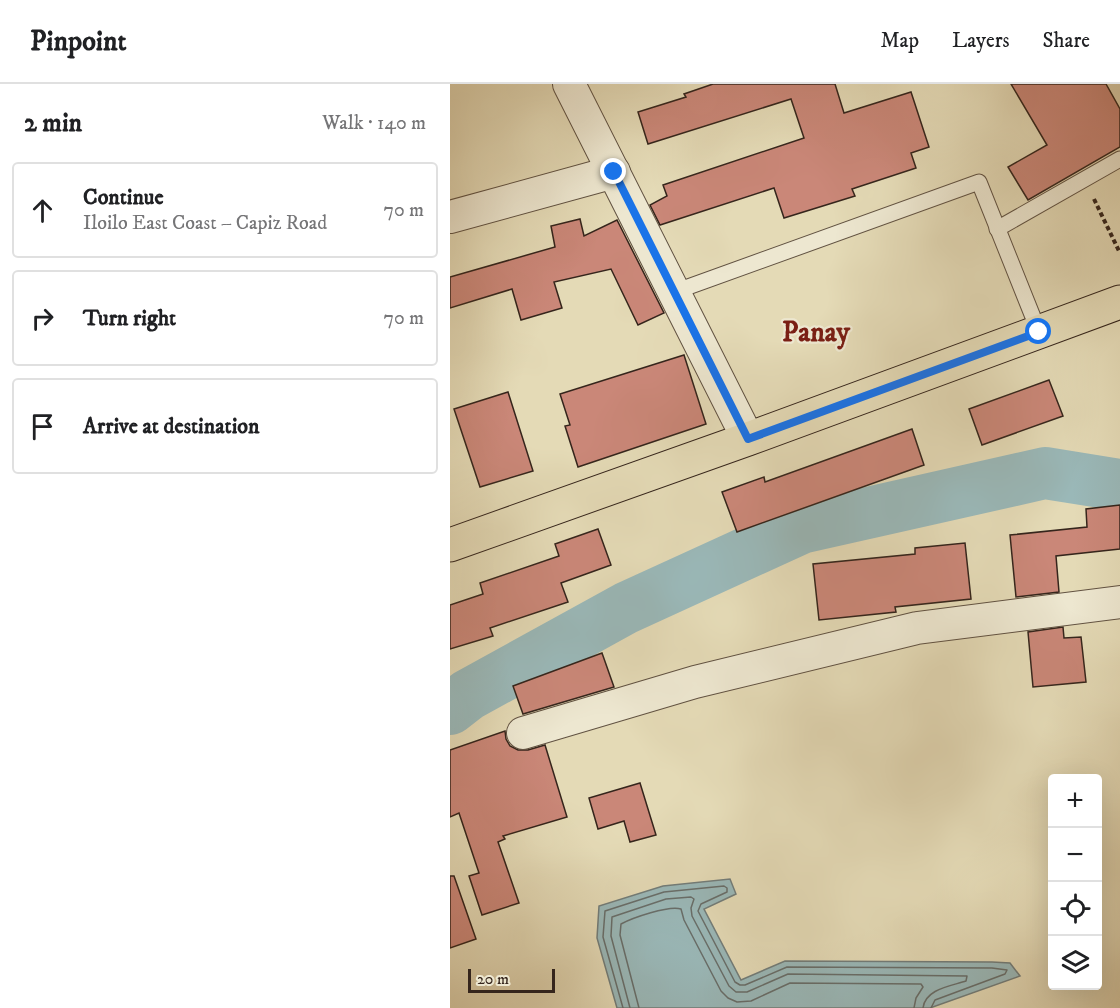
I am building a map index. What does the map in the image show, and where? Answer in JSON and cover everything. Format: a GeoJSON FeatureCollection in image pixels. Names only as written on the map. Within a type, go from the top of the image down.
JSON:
{"type":"FeatureCollection","features":[{"type":"Feature","properties":{"kind":"main road"},"geometry":{"type":"LineString","coordinates":[[450,545],[748,439],[1120,302]]}},
{"type":"Feature","properties":{"kind":"street"},"geometry":{"type":"LineString","coordinates":[[570,84],[748,439]]}},
{"type":"Feature","properties":{"kind":"street"},"geometry":{"type":"LineString","coordinates":[[450,217],[614,172]]}},
{"type":"Feature","properties":{"kind":"street"},"geometry":{"type":"LineString","coordinates":[[523,733],[695,682],[917,628],[1120,602]]}},
{"type":"Feature","properties":{"kind":"lane"},"geometry":{"type":"LineString","coordinates":[[997,229],[1120,159]]}},
{"type":"Feature","properties":{"kind":"lane"},"geometry":{"type":"LineString","coordinates":[[674,292],[979,182],[1039,332]]}},
{"type":"Feature","properties":{"kind":"path"},"geometry":{"type":"LineString","coordinates":[[1085,179],[1120,253]]}},
{"type":"Feature","properties":{"kind":"water"},"geometry":{"type":"Polygon","coordinates":[[[730,879],[736,894],[704,909],[741,980],[785,961],[1010,963],[1020,976],[930,1008],[617,1008],[597,938],[599,906],[663,886],[730,879]]]}},
{"type":"Feature","properties":{"kind":"building"},"geometry":{"type":"Polygon","coordinates":[[[713,84],[835,84],[844,113],[911,92],[929,147],[911,153],[916,168],[852,189],[855,196],[784,218],[774,188],[660,225],[650,205],[667,196],[663,185],[804,138],[791,99],[648,144],[638,112],[686,97],[684,94],[713,84]]]}},
{"type":"Feature","properties":{"kind":"building"},"geometry":{"type":"Polygon","coordinates":[[[1011,84],[1106,84],[1120,109],[1120,147],[1028,200],[1008,167],[1047,145],[1011,84]]]}},
{"type":"Feature","properties":{"kind":"building"},"geometry":{"type":"Polygon","coordinates":[[[580,219],[584,236],[617,220],[664,313],[638,325],[611,269],[554,282],[562,308],[521,320],[512,289],[450,308],[450,277],[555,247],[551,226],[580,219]]]}},
{"type":"Feature","properties":{"kind":"building"},"geometry":{"type":"Polygon","coordinates":[[[684,355],[706,424],[578,467],[565,426],[570,425],[560,394],[684,355]]]}},
{"type":"Feature","properties":{"kind":"building"},"geometry":{"type":"Polygon","coordinates":[[[1049,380],[1063,416],[982,445],[969,409],[1049,380]]]}},
{"type":"Feature","properties":{"kind":"building"},"geometry":{"type":"Polygon","coordinates":[[[508,392],[533,471],[480,487],[454,409],[508,392]]]}},
{"type":"Feature","properties":{"kind":"building"},"geometry":{"type":"Polygon","coordinates":[[[912,429],[924,465],[737,532],[722,492],[764,477],[765,482],[912,429]]]}},
{"type":"Feature","properties":{"kind":"building"},"geometry":{"type":"Polygon","coordinates":[[[1120,505],[1120,549],[1056,556],[1059,592],[1016,597],[1010,535],[1087,527],[1086,509],[1120,505]]]}},
{"type":"Feature","properties":{"kind":"building"},"geometry":{"type":"Polygon","coordinates":[[[598,529],[611,565],[561,583],[568,602],[490,628],[493,636],[450,649],[450,605],[483,594],[480,583],[559,556],[555,544],[598,529]]]}},
{"type":"Feature","properties":{"kind":"building"},"geometry":{"type":"Polygon","coordinates":[[[965,543],[971,599],[895,607],[896,612],[819,620],[813,564],[915,554],[915,548],[965,543]]]}},
{"type":"Feature","properties":{"kind":"building"},"geometry":{"type":"Polygon","coordinates":[[[1063,627],[1064,638],[1081,637],[1086,682],[1033,687],[1028,632],[1063,627]]]}},
{"type":"Feature","properties":{"kind":"building"},"geometry":{"type":"Polygon","coordinates":[[[602,653],[614,687],[523,714],[513,686],[602,653]]]}},
{"type":"Feature","properties":{"kind":"building"},"geometry":{"type":"Polygon","coordinates":[[[505,731],[510,746],[518,750],[528,750],[545,745],[567,817],[503,836],[505,839],[498,842],[519,903],[482,915],[469,876],[479,873],[459,813],[450,817],[450,750],[505,731]]]}},
{"type":"Feature","properties":{"kind":"building"},"geometry":{"type":"Polygon","coordinates":[[[640,783],[656,835],[630,842],[624,821],[598,829],[589,798],[640,783]]]}},
{"type":"Feature","properties":{"kind":"building"},"geometry":{"type":"Polygon","coordinates":[[[450,876],[454,876],[476,939],[450,948],[450,876]]]}},
{"type":"Feature","properties":{"kind":"waterway"},"geometry":{"type":"LineString","coordinates":[[450,709],[468,695],[626,608],[801,528],[1045,473],[1120,485]]}},
{"type":"Feature","properties":{"kind":"district","name":"Panay"},"geometry":{"type":"Point","coordinates":[816,332]}},
{"type":"Feature","properties":{"kind":"route"},"geometry":{"type":"LineString","coordinates":[[614,172],[748,439],[1039,332]]}}]}
